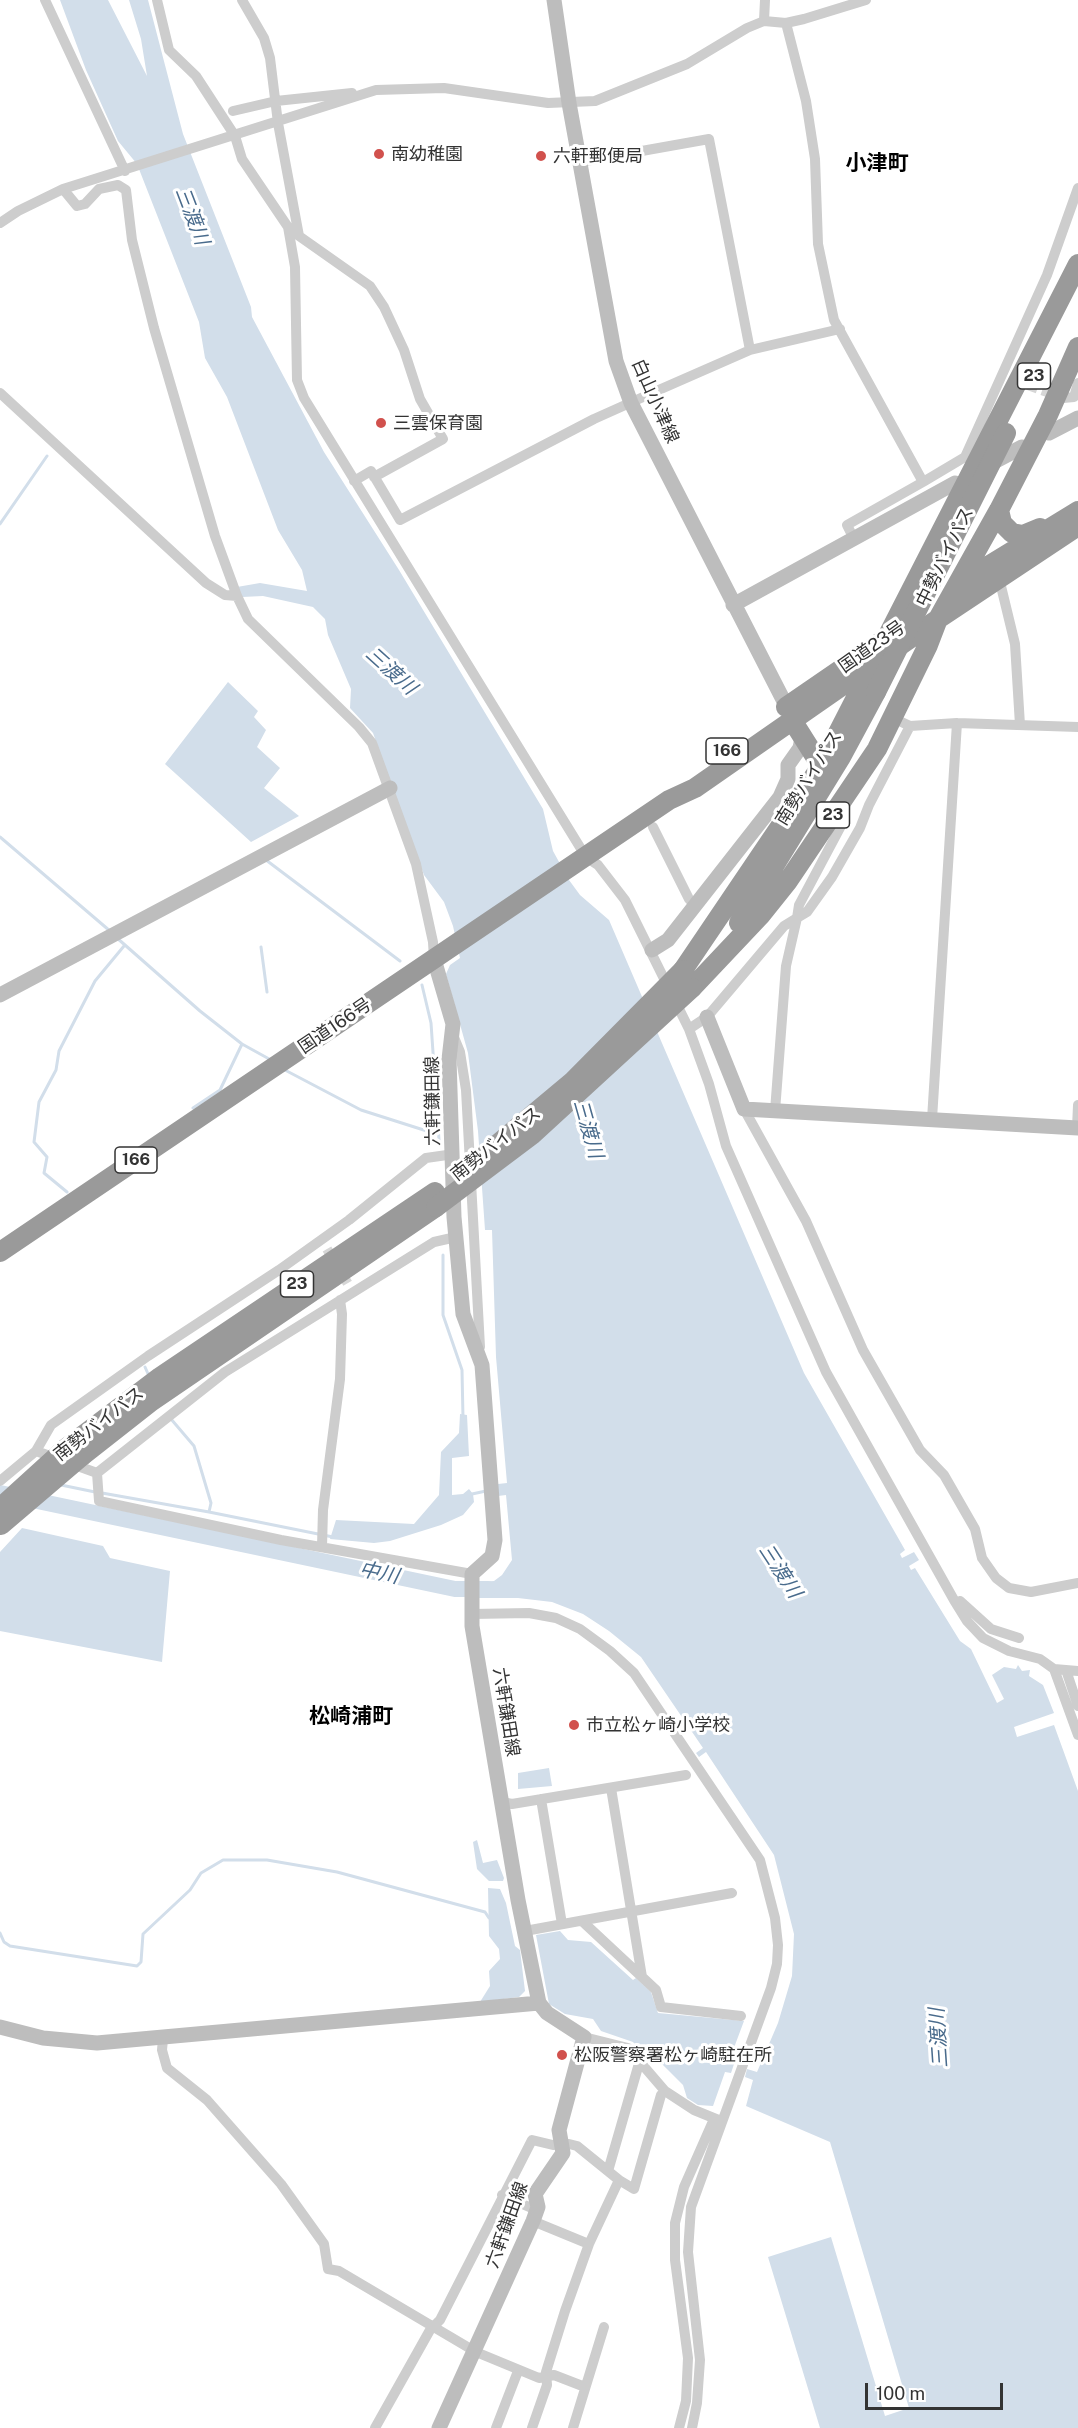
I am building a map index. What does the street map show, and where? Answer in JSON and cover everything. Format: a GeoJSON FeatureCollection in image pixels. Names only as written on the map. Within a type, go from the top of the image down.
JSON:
{"type":"FeatureCollection","features":[{"type":"Feature","properties":{"kind":"highway","name":"23"},"geometry":{"type":"LineString","coordinates":[[873,665],[1078,264]]}},
{"type":"Feature","properties":{"kind":"highway","name":"中勢バイパス"},"geometry":{"type":"LineString","coordinates":[[668,1009],[713,940],[796,832],[876,692],[1062,319],[1078,275]]}},
{"type":"Feature","properties":{"kind":"highway","name":"23"},"geometry":{"type":"LineString","coordinates":[[688,980],[774,898],[877,749],[901,722],[938,619],[999,510],[1048,415],[1078,347]]}},
{"type":"Feature","properties":{"kind":"highway"},"geometry":{"type":"LineString","coordinates":[[999,510],[1005,528],[1012,533],[1023,535],[1078,511]]}},
{"type":"Feature","properties":{"kind":"highway","name":"国道23号"},"geometry":{"type":"LineString","coordinates":[[790,713],[954,587],[1078,511]]}},
{"type":"Feature","properties":{"kind":"highway","name":"国道23号"},"geometry":{"type":"LineString","coordinates":[[790,713],[873,665],[1078,526]]}},
{"type":"Feature","properties":{"kind":"highway","name":"23"},"geometry":{"type":"LineString","coordinates":[[928,645],[942,624],[991,583]]}},
{"type":"Feature","properties":{"kind":"highway","name":"南勢バイパス"},"geometry":{"type":"LineString","coordinates":[[435,1199],[688,980],[819,763],[873,665]]}},
{"type":"Feature","properties":{"kind":"highway"},"geometry":{"type":"LineString","coordinates":[[790,713],[802,738],[819,763]]}},
{"type":"Feature","properties":{"kind":"highway","name":"国道166号"},"geometry":{"type":"LineString","coordinates":[[0,1252],[669,800],[695,788],[790,713]]}},
{"type":"Feature","properties":{"kind":"highway","name":"南勢バイパス"},"geometry":{"type":"LineString","coordinates":[[0,1520],[74,1453],[156,1389],[216,1358],[435,1199],[533,1134],[668,1009]]}},
{"type":"Feature","properties":{"kind":"main road","name":"白山小津線"},"geometry":{"type":"LineString","coordinates":[[554,0],[569,103],[616,361],[631,403],[790,713]]}},
{"type":"Feature","properties":{"kind":"main road"},"geometry":{"type":"LineString","coordinates":[[1049,433],[1078,418]]}},
{"type":"Feature","properties":{"kind":"main road"},"geometry":{"type":"LineString","coordinates":[[985,466],[1022,447]]}},
{"type":"Feature","properties":{"kind":"main road"},"geometry":{"type":"LineString","coordinates":[[733,605],[954,483]]}},
{"type":"Feature","properties":{"kind":"main road"},"geometry":{"type":"LineString","coordinates":[[652,950],[668,940],[783,793],[788,779],[788,765],[802,746],[802,738]]}},
{"type":"Feature","properties":{"kind":"main road"},"geometry":{"type":"LineString","coordinates":[[793,758],[803,756],[819,763]]}},
{"type":"Feature","properties":{"kind":"main road"},"geometry":{"type":"LineString","coordinates":[[0,995],[390,788]]}},
{"type":"Feature","properties":{"kind":"main road","name":"六軒鎌田線"},"geometry":{"type":"LineString","coordinates":[[434,959],[453,1024],[449,1059],[456,1237],[463,1314],[482,1365],[492,1497],[494,1549],[487,1562],[472,1574],[471,1608],[502,1802],[539,1999]]}},
{"type":"Feature","properties":{"kind":"main road"},"geometry":{"type":"LineString","coordinates":[[707,1017],[744,1109],[1077,1128]]}},
{"type":"Feature","properties":{"kind":"main road"},"geometry":{"type":"LineString","coordinates":[[0,2026],[43,2038],[85,2043],[163,2039],[539,1999],[547,2013],[584,2037]]}},
{"type":"Feature","properties":{"kind":"main road","name":"六軒鎌田線"},"geometry":{"type":"LineString","coordinates":[[439,2428],[476,2352],[535,2216],[536,2194],[562,2153],[559,2130],[584,2037]]}},
{"type":"Feature","properties":{"kind":"street"},"geometry":{"type":"LineString","coordinates":[[45,0],[128,170]]}},
{"type":"Feature","properties":{"kind":"street"},"geometry":{"type":"LineString","coordinates":[[157,0],[169,50],[196,76],[235,136],[242,159],[288,227],[295,267],[297,380],[304,398],[586,857],[598,865],[625,900],[652,950],[689,1029],[709,1084],[726,1146],[826,1372],[967,1621],[983,1638],[1009,1651],[1040,1659],[1060,1669],[1078,1671]]}},
{"type":"Feature","properties":{"kind":"street"},"geometry":{"type":"LineString","coordinates":[[242,0],[264,38],[270,58],[278,123],[299,236],[370,286],[384,308],[404,350],[420,399],[443,439],[374,477]]}},
{"type":"Feature","properties":{"kind":"street"},"geometry":{"type":"LineString","coordinates":[[764,21],[765,0]]}},
{"type":"Feature","properties":{"kind":"street"},"geometry":{"type":"LineString","coordinates":[[233,111],[276,100],[376,90],[444,88],[531,101],[569,103],[595,101],[687,64],[747,28],[764,21],[786,23],[823,15],[866,0]]}},
{"type":"Feature","properties":{"kind":"street"},"geometry":{"type":"LineString","coordinates":[[786,23],[806,101],[815,159],[818,244],[834,320],[923,482]]}},
{"type":"Feature","properties":{"kind":"street"},"geometry":{"type":"LineString","coordinates":[[0,223],[18,211],[63,189],[278,123],[376,90]]}},
{"type":"Feature","properties":{"kind":"street"},"geometry":{"type":"LineString","coordinates":[[580,162],[709,139],[750,350]]}},
{"type":"Feature","properties":{"kind":"street"},"geometry":{"type":"LineString","coordinates":[[63,189],[77,206],[85,204],[99,189],[118,185],[126,190],[132,240],[154,328],[215,536],[237,596],[248,619],[368,737],[390,788],[416,864],[433,942],[434,959]]}},
{"type":"Feature","properties":{"kind":"street"},"geometry":{"type":"LineString","coordinates":[[854,539],[847,525],[964,457],[1047,275],[1078,188]]}},
{"type":"Feature","properties":{"kind":"street"},"geometry":{"type":"LineString","coordinates":[[354,481],[370,471],[400,520],[594,419],[750,350],[840,329]]}},
{"type":"Feature","properties":{"kind":"street"},"geometry":{"type":"LineString","coordinates":[[1002,376],[1014,380]]}},
{"type":"Feature","properties":{"kind":"street"},"geometry":{"type":"LineString","coordinates":[[1063,398],[1070,398],[1078,390]]}},
{"type":"Feature","properties":{"kind":"street"},"geometry":{"type":"LineString","coordinates":[[0,393],[206,583],[225,595],[237,596]]}},
{"type":"Feature","properties":{"kind":"street"},"geometry":{"type":"LineString","coordinates":[[991,583],[1015,644],[1020,725]]}},
{"type":"Feature","properties":{"kind":"street"},"geometry":{"type":"LineString","coordinates":[[689,1029],[707,1017],[784,926],[807,912],[838,867],[860,828],[901,722],[1078,727]]}},
{"type":"Feature","properties":{"kind":"street"},"geometry":{"type":"LineString","coordinates":[[932,1119],[957,723]]}},
{"type":"Feature","properties":{"kind":"street"},"geometry":{"type":"LineString","coordinates":[[776,1111],[786,966],[800,905],[826,859],[841,826],[844,798]]}},
{"type":"Feature","properties":{"kind":"street"},"geometry":{"type":"LineString","coordinates":[[653,827],[689,899],[696,906]]}},
{"type":"Feature","properties":{"kind":"street"},"geometry":{"type":"LineString","coordinates":[[452,1035],[460,1052],[468,1112],[475,1211],[476,1299],[482,1365]]}},
{"type":"Feature","properties":{"kind":"street"},"geometry":{"type":"LineString","coordinates":[[1077,1128],[1078,1105]]}},
{"type":"Feature","properties":{"kind":"street"},"geometry":{"type":"LineString","coordinates":[[744,1109],[806,1221],[863,1350],[920,1450],[938,1467],[954,1492],[975,1529],[982,1558],[996,1578],[1009,1588],[1031,1592],[1078,1583]]}},
{"type":"Feature","properties":{"kind":"street"},"geometry":{"type":"LineString","coordinates":[[6,1476],[36,1452],[51,1425],[148,1356],[324,1244],[426,1158],[454,1154]]}},
{"type":"Feature","properties":{"kind":"street"},"geometry":{"type":"LineString","coordinates":[[97,1473],[174,1411],[216,1358],[339,1300],[350,1288],[434,1242],[456,1237]]}},
{"type":"Feature","properties":{"kind":"street"},"geometry":{"type":"LineString","coordinates":[[322,1539],[323,1510],[340,1379],[342,1314],[339,1300]]}},
{"type":"Feature","properties":{"kind":"street"},"geometry":{"type":"LineString","coordinates":[[195,1327],[216,1358]]}},
{"type":"Feature","properties":{"kind":"street"},"geometry":{"type":"LineString","coordinates":[[36,1452],[97,1473]]}},
{"type":"Feature","properties":{"kind":"street"},"geometry":{"type":"LineString","coordinates":[[97,1473],[100,1486],[99,1501],[322,1539],[472,1574]]}},
{"type":"Feature","properties":{"kind":"street"},"geometry":{"type":"LineString","coordinates":[[954,1600],[962,1601],[991,1629],[1019,1638]]}},
{"type":"Feature","properties":{"kind":"street"},"geometry":{"type":"LineString","coordinates":[[471,1608],[556,1617],[580,1629],[610,1651],[634,1673],[760,1860],[775,1918],[778,1945],[771,1988],[737,2080],[684,2187],[674,2234],[675,2260],[688,2358],[686,2401],[679,2428]]}},
{"type":"Feature","properties":{"kind":"street"},"geometry":{"type":"LineString","coordinates":[[1060,1669],[1078,1706]]}},
{"type":"Feature","properties":{"kind":"street"},"geometry":{"type":"LineString","coordinates":[[1060,1669],[1078,1735]]}},
{"type":"Feature","properties":{"kind":"street"},"geometry":{"type":"LineString","coordinates":[[502,1802],[512,1804],[686,1775]]}},
{"type":"Feature","properties":{"kind":"street"},"geometry":{"type":"LineString","coordinates":[[610,1788],[642,1977]]}},
{"type":"Feature","properties":{"kind":"street"},"geometry":{"type":"LineString","coordinates":[[541,1799],[562,1924]]}},
{"type":"Feature","properties":{"kind":"street"},"geometry":{"type":"LineString","coordinates":[[527,1935],[562,1924],[732,1893]]}},
{"type":"Feature","properties":{"kind":"street"},"geometry":{"type":"LineString","coordinates":[[582,1921],[656,1990],[661,2007],[741,2016]]}},
{"type":"Feature","properties":{"kind":"street"},"geometry":{"type":"LineString","coordinates":[[584,2037],[628,2048],[665,2091],[718,2120]]}},
{"type":"Feature","properties":{"kind":"street"},"geometry":{"type":"LineString","coordinates":[[163,2039],[162,2050],[167,2068],[207,2100],[281,2184],[324,2244],[328,2269],[339,2271],[476,2352],[539,2378],[554,2375],[585,2387]]}},
{"type":"Feature","properties":{"kind":"street"},"geometry":{"type":"LineString","coordinates":[[608,2171],[640,2060]]}},
{"type":"Feature","properties":{"kind":"street"},"geometry":{"type":"LineString","coordinates":[[375,2428],[430,2330],[435,2327],[532,2140],[553,2145],[578,2146],[620,2181],[634,2189],[661,2095],[665,2091]]}},
{"type":"Feature","properties":{"kind":"street"},"geometry":{"type":"LineString","coordinates":[[692,2428],[700,2383],[700,2360],[688,2230],[691,2207],[718,2120]]}},
{"type":"Feature","properties":{"kind":"street"},"geometry":{"type":"LineString","coordinates":[[532,2428],[548,2385],[547,2377],[565,2312],[589,2244],[620,2181]]}},
{"type":"Feature","properties":{"kind":"street"},"geometry":{"type":"LineString","coordinates":[[502,2195],[535,2216],[589,2244]]}},
{"type":"Feature","properties":{"kind":"street"},"geometry":{"type":"LineString","coordinates":[[573,2428],[604,2327]]}},
{"type":"Feature","properties":{"kind":"street"},"geometry":{"type":"LineString","coordinates":[[496,2428],[518,2371]]}},
{"type":"Feature","properties":{"kind":"water","name":"三渡川"},"geometry":{"type":"Polygon","coordinates":[[[60,0],[108,0],[147,76],[141,39],[129,0],[148,0],[183,134],[251,307],[252,317],[324,452],[399,570],[543,809],[553,851],[569,880],[580,895],[609,920],[804,1373],[905,1550],[900,1554],[902,1558],[914,1552],[919,1560],[909,1566],[911,1570],[915,1568],[960,1641],[971,1649],[997,1703],[1004,1699],[992,1675],[1004,1667],[1016,1669],[1018,1665],[1022,1671],[1030,1670],[1029,1676],[1043,1685],[1054,1713],[1014,1727],[1017,1737],[1054,1725],[1078,1791],[1078,2428],[820,2428],[768,2257],[831,2237],[885,2416],[909,2408],[830,2142],[746,2106],[753,2080],[745,2077],[747,2069],[757,2072],[778,2023],[792,1976],[794,1934],[774,1855],[706,1752],[699,1757],[696,1753],[703,1748],[641,1657],[609,1631],[583,1614],[552,1602],[518,1598],[478,1598],[479,1582],[494,1581],[502,1575],[512,1560],[506,1495],[498,1496],[498,1484],[507,1483],[496,1357],[492,1230],[485,1230],[478,1131],[468,1053],[446,974],[450,965],[460,958],[453,926],[444,902],[424,875],[373,733],[350,708],[351,689],[328,635],[325,619],[313,607],[263,596],[242,597],[237,587],[260,583],[307,591],[302,570],[278,530],[227,397],[205,358],[199,322],[137,164],[118,141],[86,70],[60,0]]]}},
{"type":"Feature","properties":{"kind":"water"},"geometry":{"type":"Polygon","coordinates":[[[228,682],[258,711],[254,717],[266,730],[257,747],[280,768],[264,788],[299,816],[251,842],[165,764],[228,682]]]}},
{"type":"Feature","properties":{"kind":"water"},"geometry":{"type":"Polygon","coordinates":[[[460,1414],[467,1415],[469,1456],[452,1458],[452,1495],[463,1494],[469,1489],[473,1494],[474,1502],[463,1515],[441,1525],[390,1541],[374,1543],[330,1539],[336,1520],[414,1524],[439,1495],[441,1452],[459,1433],[460,1414]]]}},
{"type":"Feature","properties":{"kind":"water"},"geometry":{"type":"Polygon","coordinates":[[[22,1528],[103,1546],[110,1558],[170,1571],[162,1662],[0,1631],[0,1552],[22,1528]]]}},
{"type":"Feature","properties":{"kind":"water"},"geometry":{"type":"Polygon","coordinates":[[[549,1768],[552,1786],[518,1789],[518,1773],[549,1768]]]}},
{"type":"Feature","properties":{"kind":"water"},"geometry":{"type":"Polygon","coordinates":[[[477,1840],[483,1863],[497,1860],[503,1881],[489,1881],[477,1869],[473,1842],[477,1840]]]}},
{"type":"Feature","properties":{"kind":"water"},"geometry":{"type":"Polygon","coordinates":[[[488,1888],[500,1889],[506,1903],[515,1946],[520,1950],[525,1991],[519,1997],[480,2002],[490,1986],[489,1971],[500,1959],[499,1949],[489,1936],[488,1888]]]}},
{"type":"Feature","properties":{"kind":"water"},"geometry":{"type":"Polygon","coordinates":[[[560,1931],[568,1940],[591,1942],[633,1980],[636,1978],[651,1992],[658,2013],[744,2021],[729,2061],[734,2064],[731,2073],[725,2072],[713,2106],[698,2105],[687,2098],[683,2085],[663,2065],[645,2057],[633,2042],[601,2031],[593,2019],[565,2014],[549,2004],[536,1935],[560,1931]]]}},
{"type":"Feature","properties":{"kind":"waterway"},"geometry":{"type":"LineString","coordinates":[[0,524],[47,456]]}},
{"type":"Feature","properties":{"kind":"waterway"},"geometry":{"type":"LineString","coordinates":[[0,837],[110,931]]}},
{"type":"Feature","properties":{"kind":"waterway"},"geometry":{"type":"LineString","coordinates":[[266,860],[400,961]]}},
{"type":"Feature","properties":{"kind":"waterway"},"geometry":{"type":"LineString","coordinates":[[117,938],[200,1011],[242,1044],[271,1060]]}},
{"type":"Feature","properties":{"kind":"waterway"},"geometry":{"type":"LineString","coordinates":[[67,1192],[44,1173],[47,1157],[34,1142],[39,1102],[56,1070],[59,1051],[95,981],[124,946]]}},
{"type":"Feature","properties":{"kind":"waterway"},"geometry":{"type":"LineString","coordinates":[[261,947],[267,992]]}},
{"type":"Feature","properties":{"kind":"waterway"},"geometry":{"type":"LineString","coordinates":[[422,985],[431,1023],[439,1140]]}},
{"type":"Feature","properties":{"kind":"waterway"},"geometry":{"type":"LineString","coordinates":[[193,1108],[220,1090],[242,1044]]}},
{"type":"Feature","properties":{"kind":"waterway"},"geometry":{"type":"LineString","coordinates":[[283,1069],[361,1110],[430,1132]]}},
{"type":"Feature","properties":{"kind":"waterway"},"geometry":{"type":"LineString","coordinates":[[443,1255],[443,1315],[462,1370],[463,1418]]}},
{"type":"Feature","properties":{"kind":"waterway"},"geometry":{"type":"LineString","coordinates":[[145,1367],[149,1376]]}},
{"type":"Feature","properties":{"kind":"waterway"},"geometry":{"type":"LineString","coordinates":[[171,1419],[194,1446],[211,1503],[209,1512],[333,1537]]}},
{"type":"Feature","properties":{"kind":"waterway"},"geometry":{"type":"LineString","coordinates":[[61,1485],[95,1492]]}},
{"type":"Feature","properties":{"kind":"waterway"},"geometry":{"type":"LineString","coordinates":[[472,1494],[486,1491]]}},
{"type":"Feature","properties":{"kind":"waterway","name":"中川"},"geometry":{"type":"LineString","coordinates":[[0,1493],[455,1589],[488,1589]]}},
{"type":"Feature","properties":{"kind":"waterway"},"geometry":{"type":"LineString","coordinates":[[102,1493],[209,1512]]}},
{"type":"Feature","properties":{"kind":"waterway"},"geometry":{"type":"LineString","coordinates":[[0,1933],[4,1942],[10,1946],[137,1966],[141,1962],[143,1934],[190,1890],[201,1873],[223,1860],[267,1860],[337,1872],[485,1912],[489,1918]]}},
{"type":"Feature","properties":{"kind":"tunnel"},"geometry":{"type":"LineString","coordinates":[[1014,380],[1058,396]]}},
{"type":"Feature","properties":{"kind":"tunnel"},"geometry":{"type":"LineString","coordinates":[[327,1249],[348,1284]]}},
{"type":"Feature","properties":{"kind":"place","name":"南幼稚園"},"geometry":{"type":"Point","coordinates":[379,154]}},
{"type":"Feature","properties":{"kind":"place","name":"六軒郵便局"},"geometry":{"type":"Point","coordinates":[541,156]}},
{"type":"Feature","properties":{"kind":"place","name":"三雲保育園"},"geometry":{"type":"Point","coordinates":[381,423]}},
{"type":"Feature","properties":{"kind":"place","name":"市立松ヶ崎小学校"},"geometry":{"type":"Point","coordinates":[574,1725]}},
{"type":"Feature","properties":{"kind":"place","name":"松阪警察署松ヶ崎駐在所"},"geometry":{"type":"Point","coordinates":[562,2055]}},
{"type":"Feature","properties":{"kind":"district","name":"小津町"},"geometry":{"type":"Point","coordinates":[877,164]}},
{"type":"Feature","properties":{"kind":"district","name":"松崎浦町"},"geometry":{"type":"Point","coordinates":[351,1717]}}]}
